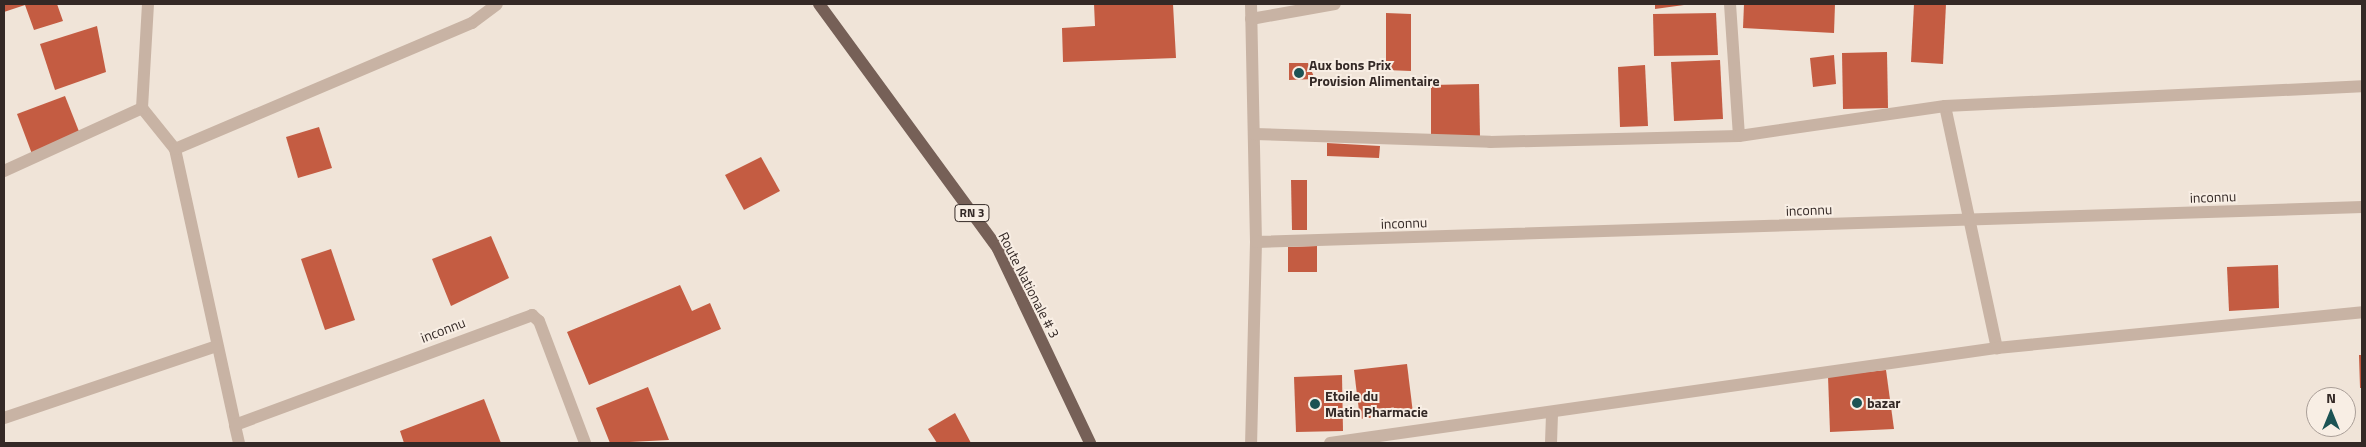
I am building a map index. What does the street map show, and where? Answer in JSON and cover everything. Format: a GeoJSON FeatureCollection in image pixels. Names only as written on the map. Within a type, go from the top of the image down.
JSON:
{"type":"FeatureCollection","features":[{"type":"Feature","properties":{"kind":"main road","name":"Route Nationale # 3"},"geometry":{"type":"LineString","coordinates":[[820,4],[998,249],[1090,443]]}},
{"type":"Feature","properties":{"kind":"street"},"geometry":{"type":"LineString","coordinates":[[148,4],[142,108],[175,149],[239,443]]}},
{"type":"Feature","properties":{"kind":"street"},"geometry":{"type":"LineString","coordinates":[[175,149],[472,23],[497,4]]}},
{"type":"Feature","properties":{"kind":"street"},"geometry":{"type":"LineString","coordinates":[[1251,4],[1256,242],[1252,443]]}},
{"type":"Feature","properties":{"kind":"street"},"geometry":{"type":"LineString","coordinates":[[1251,19],[1335,4]]}},
{"type":"Feature","properties":{"kind":"street"},"geometry":{"type":"LineString","coordinates":[[1730,4],[1739,136]]}},
{"type":"Feature","properties":{"kind":"street"},"geometry":{"type":"LineString","coordinates":[[1254,134],[1490,142],[1739,136],[1945,106],[2325,91],[2362,86]]}},
{"type":"Feature","properties":{"kind":"street"},"geometry":{"type":"LineString","coordinates":[[1945,106],[1971,219],[1997,348]]}},
{"type":"Feature","properties":{"kind":"street"},"geometry":{"type":"LineString","coordinates":[[4,171],[142,108]]}},
{"type":"Feature","properties":{"kind":"street","name":"inconnu"},"geometry":{"type":"LineString","coordinates":[[1256,242],[2362,207]]}},
{"type":"Feature","properties":{"kind":"street"},"geometry":{"type":"LineString","coordinates":[[1330,443],[1997,348],[2362,312]]}},
{"type":"Feature","properties":{"kind":"street","name":"inconnu"},"geometry":{"type":"LineString","coordinates":[[235,425],[532,315],[539,321],[585,443]]}},
{"type":"Feature","properties":{"kind":"street"},"geometry":{"type":"LineString","coordinates":[[4,418],[218,346]]}},
{"type":"Feature","properties":{"kind":"street"},"geometry":{"type":"LineString","coordinates":[[1551,443],[1552,412]]}},
{"type":"Feature","properties":{"kind":"building"},"geometry":{"type":"Polygon","coordinates":[[[4,4],[57,4],[63,21],[34,30],[25,5],[4,12],[4,4]]]}},
{"type":"Feature","properties":{"kind":"building"},"geometry":{"type":"Polygon","coordinates":[[[1094,4],[1173,4],[1176,58],[1063,62],[1062,28],[1095,26],[1094,4]]]}},
{"type":"Feature","properties":{"kind":"building"},"geometry":{"type":"Polygon","coordinates":[[[1655,4],[1684,4],[1684,5],[1655,9],[1655,4]]]}},
{"type":"Feature","properties":{"kind":"building"},"geometry":{"type":"Polygon","coordinates":[[[1744,4],[1835,4],[1834,33],[1743,28],[1744,4]]]}},
{"type":"Feature","properties":{"kind":"building"},"geometry":{"type":"Polygon","coordinates":[[[1914,4],[1946,4],[1943,64],[1911,62],[1914,4]]]}},
{"type":"Feature","properties":{"kind":"building"},"geometry":{"type":"Polygon","coordinates":[[[1386,13],[1411,14],[1411,71],[1386,70],[1386,13]]]}},
{"type":"Feature","properties":{"kind":"building"},"geometry":{"type":"Polygon","coordinates":[[[1716,13],[1718,55],[1654,56],[1653,14],[1716,13]]]}},
{"type":"Feature","properties":{"kind":"building"},"geometry":{"type":"Polygon","coordinates":[[[97,26],[106,72],[55,90],[40,44],[97,26]]]}},
{"type":"Feature","properties":{"kind":"building"},"geometry":{"type":"Polygon","coordinates":[[[1887,52],[1888,108],[1843,109],[1842,53],[1887,52]]]}},
{"type":"Feature","properties":{"kind":"building"},"geometry":{"type":"Polygon","coordinates":[[[1834,55],[1836,84],[1813,87],[1810,58],[1834,55]]]}},
{"type":"Feature","properties":{"kind":"building"},"geometry":{"type":"Polygon","coordinates":[[[1720,60],[1723,119],[1674,121],[1671,62],[1720,60]]]}},
{"type":"Feature","properties":{"kind":"building"},"geometry":{"type":"Polygon","coordinates":[[[1289,63],[1308,63],[1315,79],[1289,80],[1289,63]]]}},
{"type":"Feature","properties":{"kind":"building"},"geometry":{"type":"Polygon","coordinates":[[[1645,65],[1648,126],[1620,127],[1618,67],[1645,65]]]}},
{"type":"Feature","properties":{"kind":"building"},"geometry":{"type":"Polygon","coordinates":[[[1479,84],[1480,137],[1431,137],[1431,85],[1479,84]]]}},
{"type":"Feature","properties":{"kind":"building"},"geometry":{"type":"Polygon","coordinates":[[[65,96],[80,134],[32,154],[17,114],[65,96]]]}},
{"type":"Feature","properties":{"kind":"building"},"geometry":{"type":"Polygon","coordinates":[[[319,127],[332,168],[298,178],[286,137],[319,127]]]}},
{"type":"Feature","properties":{"kind":"building"},"geometry":{"type":"Polygon","coordinates":[[[1327,143],[1380,146],[1379,158],[1327,156],[1327,143]]]}},
{"type":"Feature","properties":{"kind":"building"},"geometry":{"type":"Polygon","coordinates":[[[761,157],[780,191],[744,210],[725,175],[761,157]]]}},
{"type":"Feature","properties":{"kind":"building"},"geometry":{"type":"Polygon","coordinates":[[[1291,180],[1307,180],[1307,230],[1292,230],[1291,180]]]}},
{"type":"Feature","properties":{"kind":"building"},"geometry":{"type":"Polygon","coordinates":[[[491,236],[509,278],[451,306],[432,259],[491,236]]]}},
{"type":"Feature","properties":{"kind":"building"},"geometry":{"type":"Polygon","coordinates":[[[1317,246],[1317,272],[1288,272],[1288,247],[1317,246]]]}},
{"type":"Feature","properties":{"kind":"building"},"geometry":{"type":"Polygon","coordinates":[[[331,249],[355,320],[325,330],[301,259],[331,249]]]}},
{"type":"Feature","properties":{"kind":"building"},"geometry":{"type":"Polygon","coordinates":[[[2278,265],[2279,308],[2229,311],[2227,267],[2278,265]]]}},
{"type":"Feature","properties":{"kind":"building"},"geometry":{"type":"Polygon","coordinates":[[[680,285],[692,311],[710,303],[721,329],[589,385],[567,332],[680,285]]]}},
{"type":"Feature","properties":{"kind":"building"},"geometry":{"type":"Polygon","coordinates":[[[2359,355],[2362,355],[2362,388],[2360,388],[2359,355]]]}},
{"type":"Feature","properties":{"kind":"building"},"geometry":{"type":"Polygon","coordinates":[[[1407,364],[1413,413],[1360,419],[1354,370],[1407,364]]]}},
{"type":"Feature","properties":{"kind":"building"},"geometry":{"type":"Polygon","coordinates":[[[1886,370],[1894,429],[1830,432],[1828,376],[1886,370]]]}},
{"type":"Feature","properties":{"kind":"building"},"geometry":{"type":"Polygon","coordinates":[[[1342,375],[1343,431],[1296,432],[1294,377],[1342,375]]]}},
{"type":"Feature","properties":{"kind":"building"},"geometry":{"type":"Polygon","coordinates":[[[648,387],[669,440],[610,443],[596,408],[648,387]]]}},
{"type":"Feature","properties":{"kind":"building"},"geometry":{"type":"Polygon","coordinates":[[[484,399],[501,443],[404,443],[400,431],[484,399]]]}},
{"type":"Feature","properties":{"kind":"building"},"geometry":{"type":"Polygon","coordinates":[[[955,413],[971,443],[937,443],[928,429],[955,413]]]}},
{"type":"Feature","properties":{"kind":"place","name":"Aux bons Prix Provision Alimentaire"},"geometry":{"type":"Point","coordinates":[1299,73]}},
{"type":"Feature","properties":{"kind":"place","name":"bazar"},"geometry":{"type":"Point","coordinates":[1857,403]}},
{"type":"Feature","properties":{"kind":"place","name":"Etoile du Matin Pharmacie"},"geometry":{"type":"Point","coordinates":[1315,404]}}]}
